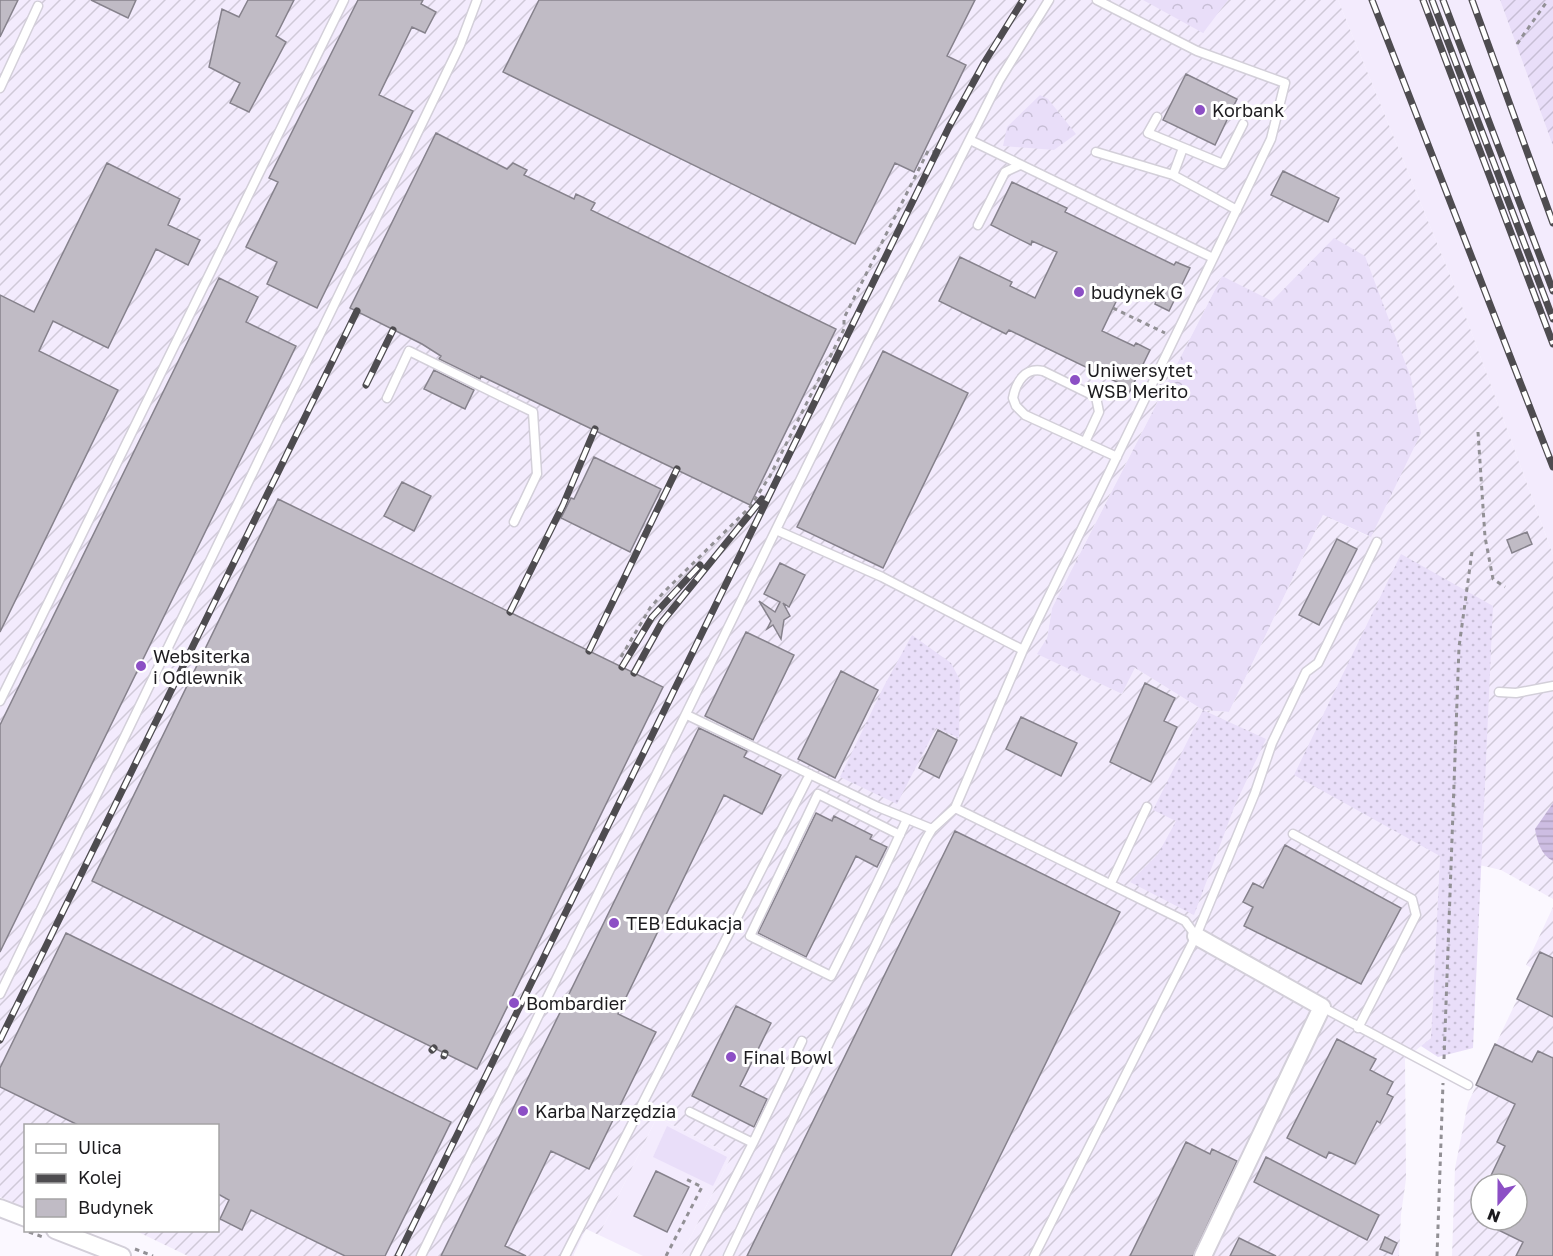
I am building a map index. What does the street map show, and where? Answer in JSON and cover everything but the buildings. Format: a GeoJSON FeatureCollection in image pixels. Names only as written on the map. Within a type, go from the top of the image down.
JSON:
{"type":"FeatureCollection","features":[{"type":"Feature","properties":{"kind":"street"},"geometry":{"type":"LineString","coordinates":[[1196,936],[1322,1007],[1203,1256]]}},
{"type":"Feature","properties":{"kind":"street"},"geometry":{"type":"LineString","coordinates":[[0,1208],[24,1217]]}},
{"type":"Feature","properties":{"kind":"street"},"geometry":{"type":"LineString","coordinates":[[61,1232],[122,1256]]}},
{"type":"Feature","properties":{"kind":"lane"},"geometry":{"type":"LineString","coordinates":[[0,701],[344,0]]}},
{"type":"Feature","properties":{"kind":"lane"},"geometry":{"type":"LineString","coordinates":[[0,994],[460,45],[477,0]]}},
{"type":"Feature","properties":{"kind":"lane"},"geometry":{"type":"LineString","coordinates":[[421,1256],[776,530],[999,81],[1049,0]]}},
{"type":"Feature","properties":{"kind":"lane"},"geometry":{"type":"LineString","coordinates":[[728,1256],[932,829],[955,808],[1023,650],[1272,139],[1285,83],[1197,51],[1097,0]]}},
{"type":"Feature","properties":{"kind":"lane"},"geometry":{"type":"LineString","coordinates":[[0,88],[38,6]]}},
{"type":"Feature","properties":{"kind":"lane"},"geometry":{"type":"LineString","coordinates":[[1157,117],[1148,133],[1223,164],[1243,124]]}},
{"type":"Feature","properties":{"kind":"lane"},"geometry":{"type":"LineString","coordinates":[[970,140],[1213,258]]}},
{"type":"Feature","properties":{"kind":"lane"},"geometry":{"type":"LineString","coordinates":[[1173,175],[1183,148]]}},
{"type":"Feature","properties":{"kind":"lane"},"geometry":{"type":"LineString","coordinates":[[1096,152],[1173,175],[1237,210]]}},
{"type":"Feature","properties":{"kind":"lane"},"geometry":{"type":"LineString","coordinates":[[978,225],[1005,172],[1020,165]]}},
{"type":"Feature","properties":{"kind":"lane"},"geometry":{"type":"LineString","coordinates":[[387,399],[410,351],[533,412],[537,474],[514,522]]}},
{"type":"Feature","properties":{"kind":"lane"},"geometry":{"type":"LineString","coordinates":[[1085,442],[1099,412],[1096,397],[1043,371],[1034,369],[1025,374],[1014,394],[1014,402],[1020,411],[1085,442],[1117,457]]}},
{"type":"Feature","properties":{"kind":"lane"},"geometry":{"type":"LineString","coordinates":[[776,530],[882,577],[1023,650]]}},
{"type":"Feature","properties":{"kind":"lane"},"geometry":{"type":"LineString","coordinates":[[1034,1256],[1196,936],[1255,793],[1272,743],[1306,672],[1318,663],[1377,542]]}},
{"type":"Feature","properties":{"kind":"lane"},"geometry":{"type":"LineString","coordinates":[[1499,692],[1516,693],[1553,686]]}},
{"type":"Feature","properties":{"kind":"lane"},"geometry":{"type":"LineString","coordinates":[[687,715],[932,829]]}},
{"type":"Feature","properties":{"kind":"lane"},"geometry":{"type":"LineString","coordinates":[[565,1256],[810,774]]}},
{"type":"Feature","properties":{"kind":"lane"},"geometry":{"type":"LineString","coordinates":[[900,835],[818,794],[750,936],[831,976],[900,835],[907,819]]}},
{"type":"Feature","properties":{"kind":"lane"},"geometry":{"type":"LineString","coordinates":[[1111,883],[1147,807]]}},
{"type":"Feature","properties":{"kind":"lane"},"geometry":{"type":"LineString","coordinates":[[955,808],[1185,921],[1196,936]]}},
{"type":"Feature","properties":{"kind":"lane"},"geometry":{"type":"LineString","coordinates":[[1293,834],[1412,899],[1416,915],[1358,1028]]}},
{"type":"Feature","properties":{"kind":"lane"},"geometry":{"type":"LineString","coordinates":[[1322,1007],[1468,1085]]}},
{"type":"Feature","properties":{"kind":"lane"},"geometry":{"type":"LineString","coordinates":[[695,1256],[802,1041]]}},
{"type":"Feature","properties":{"kind":"lane"},"geometry":{"type":"LineString","coordinates":[[690,1112],[753,1143]]}},
{"type":"Feature","properties":{"kind":"path"},"geometry":{"type":"LineString","coordinates":[[1516,44],[1548,0]]}},
{"type":"Feature","properties":{"kind":"path"},"geometry":{"type":"LineString","coordinates":[[621,657],[650,608],[750,507],[770,476],[844,329],[844,318],[928,151],[937,152]]}},
{"type":"Feature","properties":{"kind":"path"},"geometry":{"type":"LineString","coordinates":[[1113,308],[1175,338]]}},
{"type":"Feature","properties":{"kind":"path"},"geometry":{"type":"LineString","coordinates":[[817,384],[823,387]]}},
{"type":"Feature","properties":{"kind":"path"},"geometry":{"type":"LineString","coordinates":[[1478,432],[1485,537],[1493,579],[1504,588]]}},
{"type":"Feature","properties":{"kind":"path"},"geometry":{"type":"LineString","coordinates":[[1437,1256],[1459,647],[1472,552]]}},
{"type":"Feature","properties":{"kind":"path"},"geometry":{"type":"LineString","coordinates":[[666,1256],[677,1239],[702,1187],[686,1179]]}},
{"type":"Feature","properties":{"kind":"shaded area"},"geometry":{"type":"Polygon","coordinates":[[[0,0],[1338,0],[1456,290],[1553,555],[1553,899],[1501,870],[1440,856],[1431,1038],[1405,1059],[1406,1179],[1401,1214],[1399,1256],[1210,1256],[1235,1202],[1222,1196],[1193,1256],[681,1256],[732,1155],[657,1117],[599,1235],[586,1229],[573,1256],[188,1256],[138,1232],[219,1232],[219,1124],[24,1124],[24,1208],[0,1197],[0,0]],[[1222,276],[1052,608],[1047,638],[1038,654],[1122,694],[1135,668],[1203,710],[1229,712],[1323,515],[1370,537],[1222,276]]]}},
{"type":"Feature","properties":{"kind":"shaded area"},"geometry":{"type":"Polygon","coordinates":[[[1338,0],[1500,0],[1553,146],[1553,555],[1456,290],[1338,0]]]}},
{"type":"Feature","properties":{"kind":"shaded area"},"geometry":{"type":"Polygon","coordinates":[[[1553,803],[1553,861],[1538,843],[1535,829],[1553,803]]]}},
{"type":"Feature","properties":{"kind":"shaded area"},"geometry":{"type":"Polygon","coordinates":[[[1553,907],[1553,1216],[1531,1256],[1452,1256],[1455,1168],[1468,1103],[1532,968],[1526,965],[1553,907]]]}},
{"type":"Feature","properties":{"kind":"shaded area"},"geometry":{"type":"Polygon","coordinates":[[[657,1117],[732,1155],[681,1256],[643,1256],[599,1235],[657,1117]]]}},
{"type":"Feature","properties":{"kind":"green space"},"geometry":{"type":"Polygon","coordinates":[[[1143,0],[1228,0],[1203,33],[1143,0]]]}},
{"type":"Feature","properties":{"kind":"green space"},"geometry":{"type":"Polygon","coordinates":[[[1500,0],[1553,0],[1553,146],[1500,0]]]}},
{"type":"Feature","properties":{"kind":"green space"},"geometry":{"type":"Polygon","coordinates":[[[1040,95],[1048,99],[1076,134],[1054,150],[1003,146],[1007,127],[1040,95]]]}},
{"type":"Feature","properties":{"kind":"green space"},"geometry":{"type":"Polygon","coordinates":[[[1334,238],[1365,256],[1411,378],[1421,433],[1371,537],[1323,515],[1229,712],[1203,710],[1135,668],[1122,694],[1037,654],[1047,638],[1052,608],[1222,276],[1272,301],[1334,238]]]}},
{"type":"Feature","properties":{"kind":"green space"},"geometry":{"type":"Polygon","coordinates":[[[1401,554],[1493,606],[1473,1048],[1438,1057],[1421,1046],[1431,1038],[1440,856],[1294,775],[1401,554]]]}},
{"type":"Feature","properties":{"kind":"green space"},"geometry":{"type":"Polygon","coordinates":[[[912,635],[951,663],[960,680],[959,738],[936,728],[897,804],[840,777],[884,686],[912,635]]]}},
{"type":"Feature","properties":{"kind":"green space"},"geometry":{"type":"Polygon","coordinates":[[[1203,710],[1266,739],[1235,805],[1194,915],[1130,882],[1158,854],[1176,821],[1153,810],[1203,710]]]}},
{"type":"Feature","properties":{"kind":"green space"},"geometry":{"type":"Polygon","coordinates":[[[667,1126],[727,1157],[713,1186],[653,1157],[667,1126]]]}},
{"type":"Feature","properties":{"kind":"railway"},"geometry":{"type":"LineString","coordinates":[[398,1256],[949,127],[984,63],[1023,0]]}},
{"type":"Feature","properties":{"kind":"railway"},"geometry":{"type":"LineString","coordinates":[[1372,0],[1553,467]]}},
{"type":"Feature","properties":{"kind":"railway"},"geometry":{"type":"LineString","coordinates":[[1423,0],[1553,344]]}},
{"type":"Feature","properties":{"kind":"railway"},"geometry":{"type":"LineString","coordinates":[[1432,0],[1553,319]]}},
{"type":"Feature","properties":{"kind":"railway"},"geometry":{"type":"LineString","coordinates":[[1443,0],[1553,291]]}},
{"type":"Feature","properties":{"kind":"railway"},"geometry":{"type":"LineString","coordinates":[[1472,0],[1553,223]]}},
{"type":"Feature","properties":{"kind":"railway"},"geometry":{"type":"LineString","coordinates":[[0,1040],[357,311]]}},
{"type":"Feature","properties":{"kind":"railway"},"geometry":{"type":"LineString","coordinates":[[366,385],[393,330]]}},
{"type":"Feature","properties":{"kind":"railway"},"geometry":{"type":"LineString","coordinates":[[510,612],[563,505],[595,429]]}},
{"type":"Feature","properties":{"kind":"railway"},"geometry":{"type":"LineString","coordinates":[[589,651],[677,469]]}},
{"type":"Feature","properties":{"kind":"railway"},"geometry":{"type":"LineString","coordinates":[[634,673],[662,622],[762,499]]}},
{"type":"Feature","properties":{"kind":"railway"},"geometry":{"type":"LineString","coordinates":[[622,667],[652,617],[700,565]]}},
{"type":"Feature","properties":{"kind":"place","name":"Korbank"},"geometry":{"type":"Point","coordinates":[1200,110]}},
{"type":"Feature","properties":{"kind":"place","name":"budynek G"},"geometry":{"type":"Point","coordinates":[1079,292]}},
{"type":"Feature","properties":{"kind":"place","name":"Uniwersytet WSB Merito"},"geometry":{"type":"Point","coordinates":[1075,380]}},
{"type":"Feature","properties":{"kind":"place","name":"Websiterka i Odlewnik"},"geometry":{"type":"Point","coordinates":[141,666]}},
{"type":"Feature","properties":{"kind":"place","name":"TEB Edukacja"},"geometry":{"type":"Point","coordinates":[614,923]}},
{"type":"Feature","properties":{"kind":"place","name":"Bombardier"},"geometry":{"type":"Point","coordinates":[514,1003]}},
{"type":"Feature","properties":{"kind":"place","name":"Final Bowl"},"geometry":{"type":"Point","coordinates":[731,1057]}},
{"type":"Feature","properties":{"kind":"place","name":"Karba Narzędzia"},"geometry":{"type":"Point","coordinates":[523,1111]}}]}
